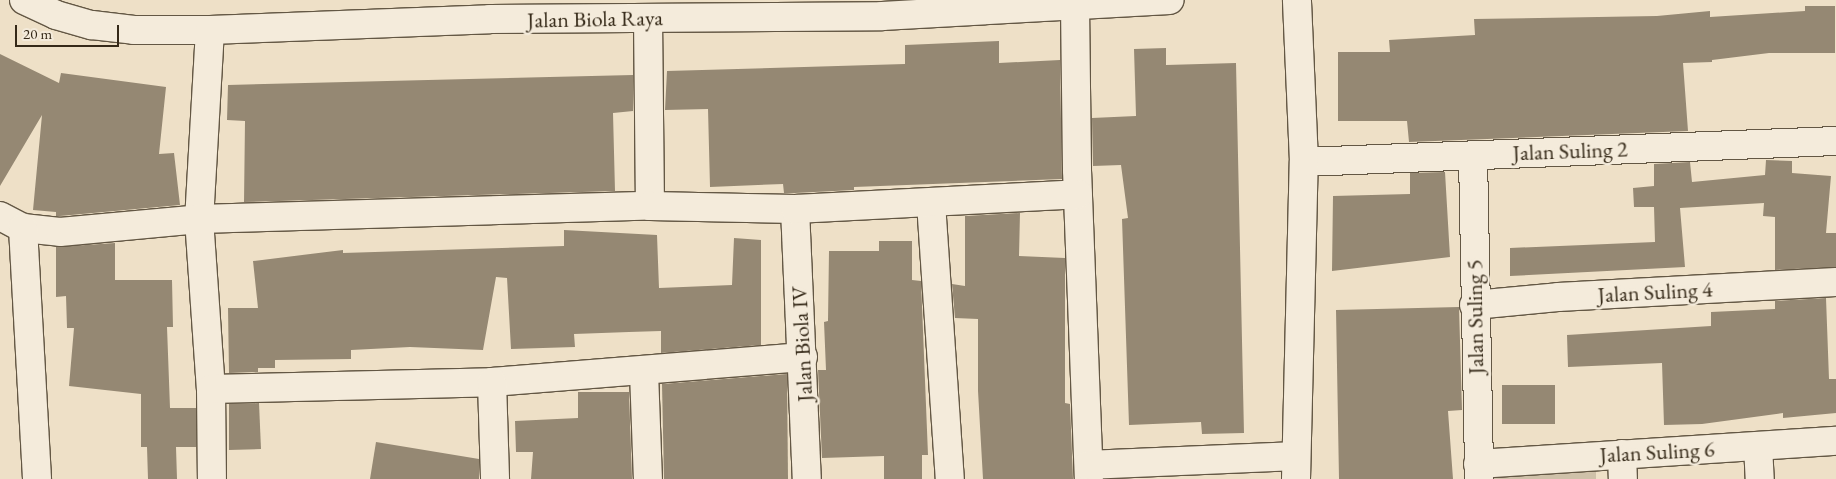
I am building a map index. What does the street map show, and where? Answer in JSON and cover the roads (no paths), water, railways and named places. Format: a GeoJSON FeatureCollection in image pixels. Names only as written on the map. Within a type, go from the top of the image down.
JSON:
{"type":"FeatureCollection","features":[{"type":"Feature","properties":{"kind":"street","name":"Jalan Biola Raya"},"geometry":{"type":"LineString","coordinates":[[24,0],[56,14],[92,25],[134,30],[210,30],[490,10],[648,18],[882,8],[1075,5],[1170,0]]}},
{"type":"Feature","properties":{"kind":"street"},"geometry":{"type":"LineString","coordinates":[[1075,5],[1078,194],[1089,472],[1295,467],[1304,162],[1297,0]]}},
{"type":"Feature","properties":{"kind":"street"},"geometry":{"type":"LineString","coordinates":[[648,18],[650,206]]}},
{"type":"Feature","properties":{"kind":"street"},"geometry":{"type":"LineString","coordinates":[[210,30],[199,219],[211,390],[212,479]]}},
{"type":"Feature","properties":{"kind":"street","name":"Jalan Suling 2"},"geometry":{"type":"LineString","coordinates":[[1304,162],[1836,141]]}},
{"type":"Feature","properties":{"kind":"street","name":"Jalan Suling 5"},"geometry":{"type":"LineString","coordinates":[[1473,155],[1478,471]]}},
{"type":"Feature","properties":{"kind":"street"},"geometry":{"type":"LineString","coordinates":[[37,479],[11,222],[60,232],[199,219],[650,206],[795,209],[1078,194]]}},
{"type":"Feature","properties":{"kind":"street"},"geometry":{"type":"LineString","coordinates":[[932,203],[950,479]]}},
{"type":"Feature","properties":{"kind":"street","name":"Jalan Biola IV"},"geometry":{"type":"LineString","coordinates":[[795,209],[807,479]]}},
{"type":"Feature","properties":{"kind":"street","name":"Jalan Suling 4"},"geometry":{"type":"LineString","coordinates":[[1474,305],[1558,297],[1836,282]]}},
{"type":"Feature","properties":{"kind":"street"},"geometry":{"type":"LineString","coordinates":[[211,390],[492,382],[644,372],[803,357]]}},
{"type":"Feature","properties":{"kind":"street"},"geometry":{"type":"LineString","coordinates":[[644,372],[648,479]]}},
{"type":"Feature","properties":{"kind":"street"},"geometry":{"type":"LineString","coordinates":[[492,382],[495,479]]}},
{"type":"Feature","properties":{"kind":"street","name":"Jalan Suling 6"},"geometry":{"type":"LineString","coordinates":[[1478,471],[1623,467],[1758,446],[1836,442]]}},
{"type":"Feature","properties":{"kind":"street"},"geometry":{"type":"LineString","coordinates":[[1758,446],[1760,479]]}}]}
